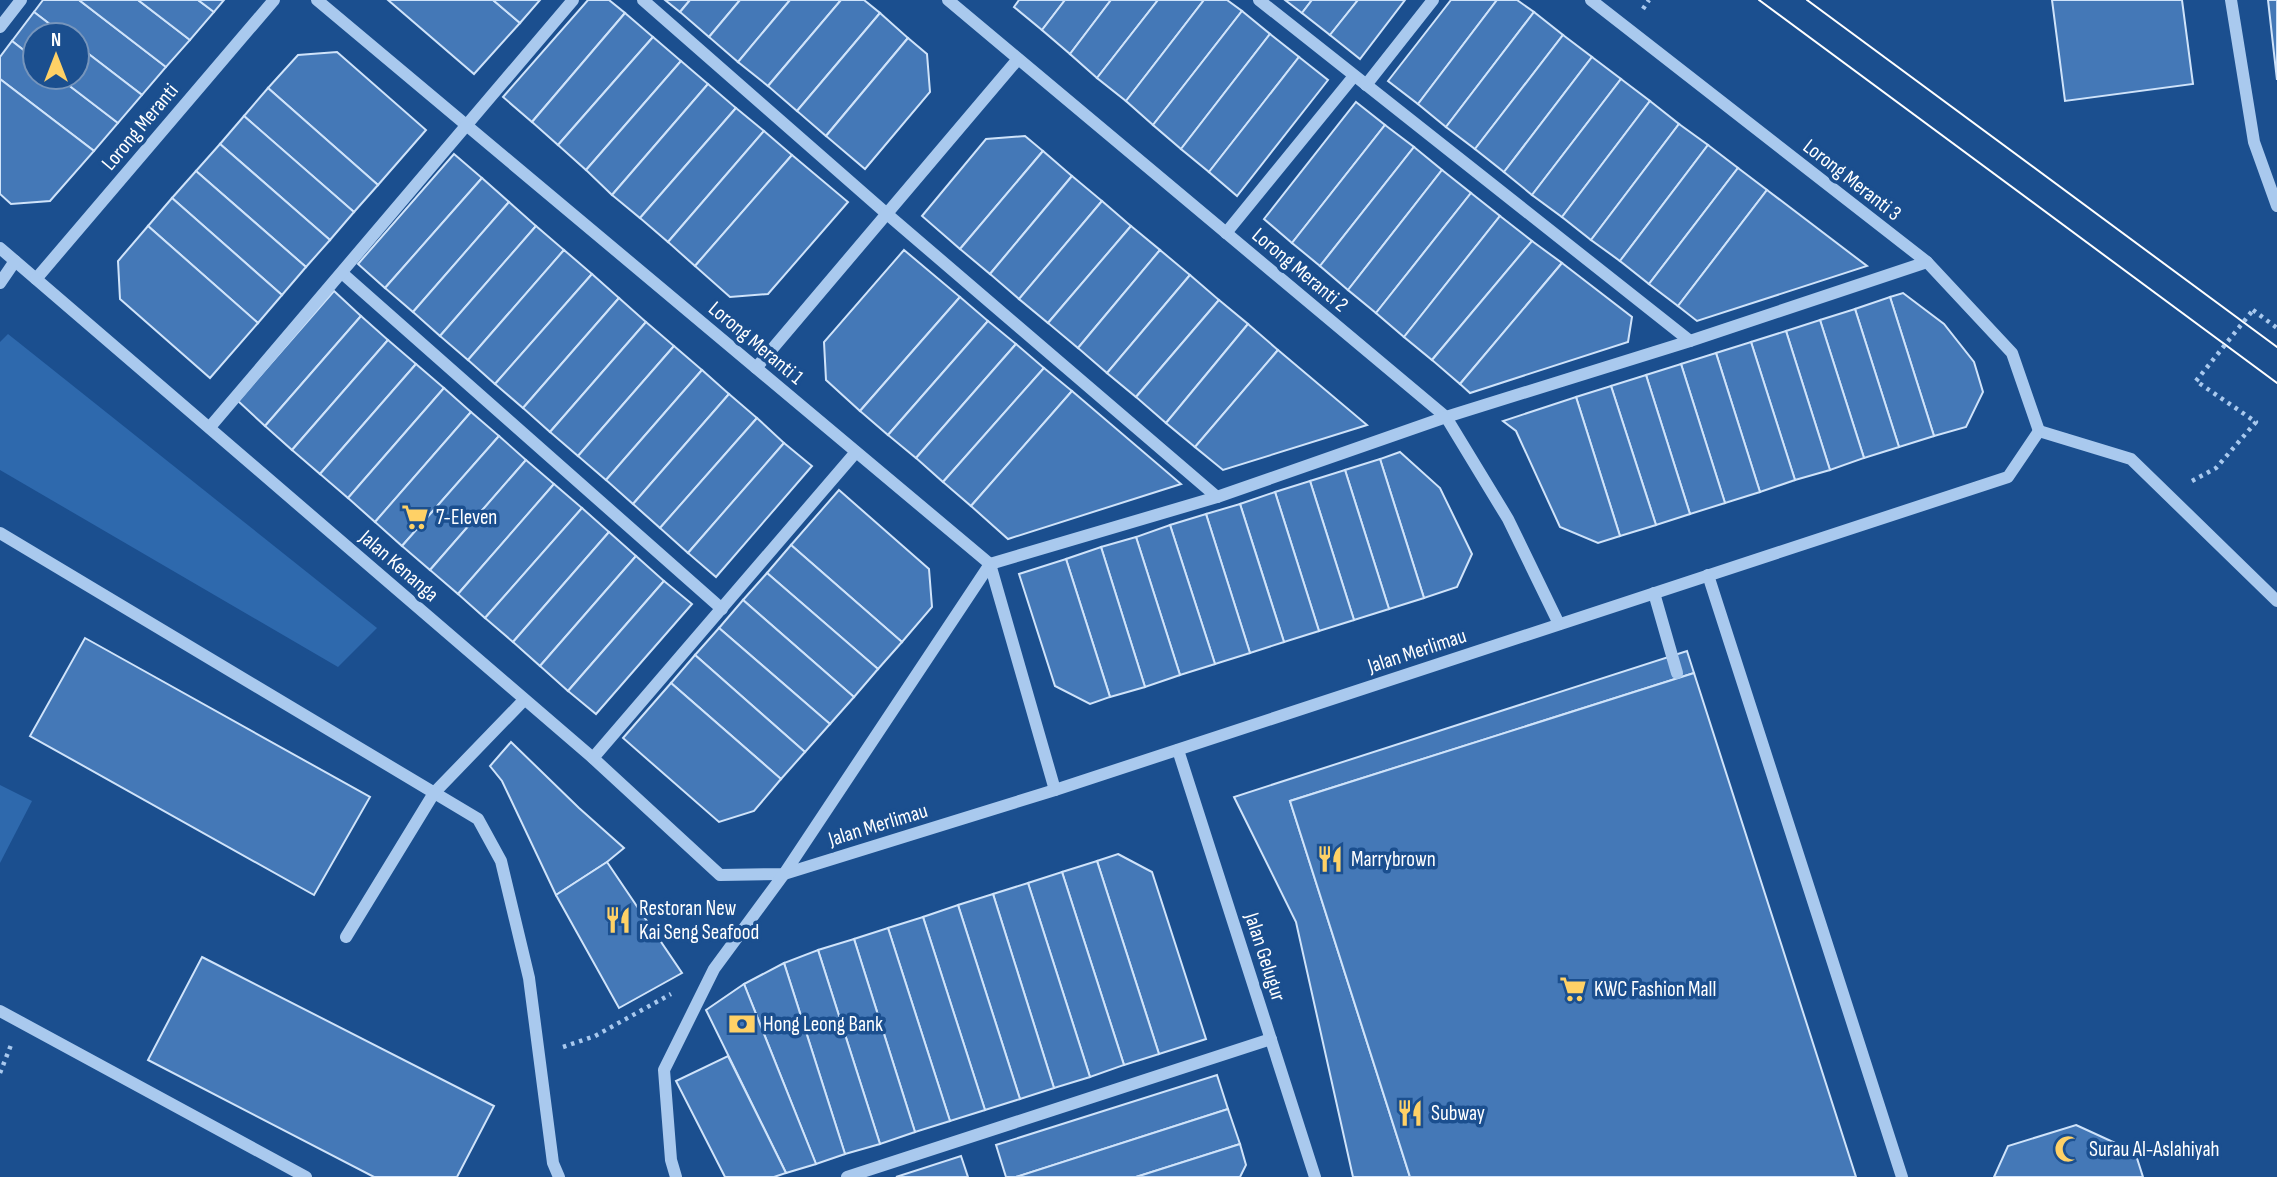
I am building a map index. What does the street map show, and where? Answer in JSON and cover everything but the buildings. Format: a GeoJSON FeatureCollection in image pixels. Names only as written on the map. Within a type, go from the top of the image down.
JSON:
{"type":"FeatureCollection","features":[{"type":"Feature","properties":{"kind":"street"},"geometry":{"type":"LineString","coordinates":[[0,27],[20,0]]}},
{"type":"Feature","properties":{"kind":"street","name":"Lorong Meranti"},"geometry":{"type":"LineString","coordinates":[[36,279],[274,0]]}},
{"type":"Feature","properties":{"kind":"street","name":"Lorong Meranti 1"},"geometry":{"type":"LineString","coordinates":[[317,0],[990,564]]}},
{"type":"Feature","properties":{"kind":"street"},"geometry":{"type":"LineString","coordinates":[[209,427],[573,0]]}},
{"type":"Feature","properties":{"kind":"street"},"geometry":{"type":"LineString","coordinates":[[643,0],[1217,497]]}},
{"type":"Feature","properties":{"kind":"street","name":"Lorong Meranti 2"},"geometry":{"type":"LineString","coordinates":[[948,0],[1446,417],[1508,519],[1559,624]]}},
{"type":"Feature","properties":{"kind":"street"},"geometry":{"type":"LineString","coordinates":[[1259,0],[1690,341]]}},
{"type":"Feature","properties":{"kind":"street"},"geometry":{"type":"LineString","coordinates":[[1366,85],[1433,0]]}},
{"type":"Feature","properties":{"kind":"street","name":"Lorong Meranti 3"},"geometry":{"type":"LineString","coordinates":[[1591,0],[1927,262],[2012,353],[2039,431]]}},
{"type":"Feature","properties":{"kind":"street"},"geometry":{"type":"LineString","coordinates":[[2231,0],[2254,142],[2277,206]]}},
{"type":"Feature","properties":{"kind":"street"},"geometry":{"type":"LineString","coordinates":[[756,368],[1018,59]]}},
{"type":"Feature","properties":{"kind":"street"},"geometry":{"type":"LineString","coordinates":[[1226,233],[1354,76]]}},
{"type":"Feature","properties":{"kind":"street","name":"Jalan Kenanga"},"geometry":{"type":"LineString","coordinates":[[0,248],[593,758],[720,875],[784,874]]}},
{"type":"Feature","properties":{"kind":"street"},"geometry":{"type":"LineString","coordinates":[[0,283],[15,261]]}},
{"type":"Feature","properties":{"kind":"street"},"geometry":{"type":"LineString","coordinates":[[676,1177],[671,1160],[664,1070],[714,969],[784,874],[990,564],[1217,497],[1446,417],[1690,341],[1927,262]]}},
{"type":"Feature","properties":{"kind":"street"},"geometry":{"type":"LineString","coordinates":[[342,273],[722,609]]}},
{"type":"Feature","properties":{"kind":"street"},"geometry":{"type":"LineString","coordinates":[[2039,431],[2131,459],[2277,601]]}},
{"type":"Feature","properties":{"kind":"street","name":"Jalan Merlimau"},"geometry":{"type":"LineString","coordinates":[[784,874],[1055,790],[2008,477],[2039,431]]}},
{"type":"Feature","properties":{"kind":"street"},"geometry":{"type":"LineString","coordinates":[[593,758],[856,453]]}},
{"type":"Feature","properties":{"kind":"street"},"geometry":{"type":"LineString","coordinates":[[0,533],[478,819],[501,861],[529,978],[553,1163],[559,1177]]}},
{"type":"Feature","properties":{"kind":"street"},"geometry":{"type":"LineString","coordinates":[[990,564],[1055,790]]}},
{"type":"Feature","properties":{"kind":"street"},"geometry":{"type":"LineString","coordinates":[[1708,575],[1902,1177]]}},
{"type":"Feature","properties":{"kind":"street"},"geometry":{"type":"LineString","coordinates":[[1654,593],[1677,673]]}},
{"type":"Feature","properties":{"kind":"street"},"geometry":{"type":"LineString","coordinates":[[346,937],[434,793],[524,700]]}},
{"type":"Feature","properties":{"kind":"street","name":"Jalan Gelugur"},"geometry":{"type":"LineString","coordinates":[[1178,750],[1315,1177]]}},
{"type":"Feature","properties":{"kind":"street"},"geometry":{"type":"LineString","coordinates":[[0,1011],[306,1177]]}},
{"type":"Feature","properties":{"kind":"street"},"geometry":{"type":"LineString","coordinates":[[847,1177],[1271,1040]]}},
{"type":"Feature","properties":{"kind":"path"},"geometry":{"type":"LineString","coordinates":[[2166,494],[2216,468],[2256,422],[2196,381],[2253,310],[2277,328]]}},
{"type":"Feature","properties":{"kind":"path"},"geometry":{"type":"LineString","coordinates":[[595,1036],[714,969]]}},
{"type":"Feature","properties":{"kind":"shaded area"},"geometry":{"type":"Polygon","coordinates":[[[8,334],[377,628],[338,667],[0,470],[0,342],[8,334]]]}},
{"type":"Feature","properties":{"kind":"shaded area"},"geometry":{"type":"Polygon","coordinates":[[[0,785],[32,801],[0,863],[0,785]]]}},
{"type":"Feature","properties":{"kind":"tram line"},"geometry":{"type":"LineString","coordinates":[[1759,0],[2277,383]]}},
{"type":"Feature","properties":{"kind":"tram line"},"geometry":{"type":"LineString","coordinates":[[1807,0],[2277,347]]}},
{"type":"Feature","properties":{"kind":"place","name":"7-Eleven"},"geometry":{"type":"Point","coordinates":[415,517]}},
{"type":"Feature","properties":{"kind":"place","name":"Marrybrown"},"geometry":{"type":"Point","coordinates":[1330,859]}},
{"type":"Feature","properties":{"kind":"place","name":"Restoran New Kai Seng Seafood"},"geometry":{"type":"Point","coordinates":[618,920]}},
{"type":"Feature","properties":{"kind":"place","name":"KWC Fashion Mall"},"geometry":{"type":"Point","coordinates":[1573,989]}},
{"type":"Feature","properties":{"kind":"place","name":"Hong Leong Bank"},"geometry":{"type":"Point","coordinates":[742,1024]}},
{"type":"Feature","properties":{"kind":"place","name":"Subway"},"geometry":{"type":"Point","coordinates":[1410,1113]}},
{"type":"Feature","properties":{"kind":"place","name":"Surau Al-Aslahiyah"},"geometry":{"type":"Point","coordinates":[2068,1149]}}]}
